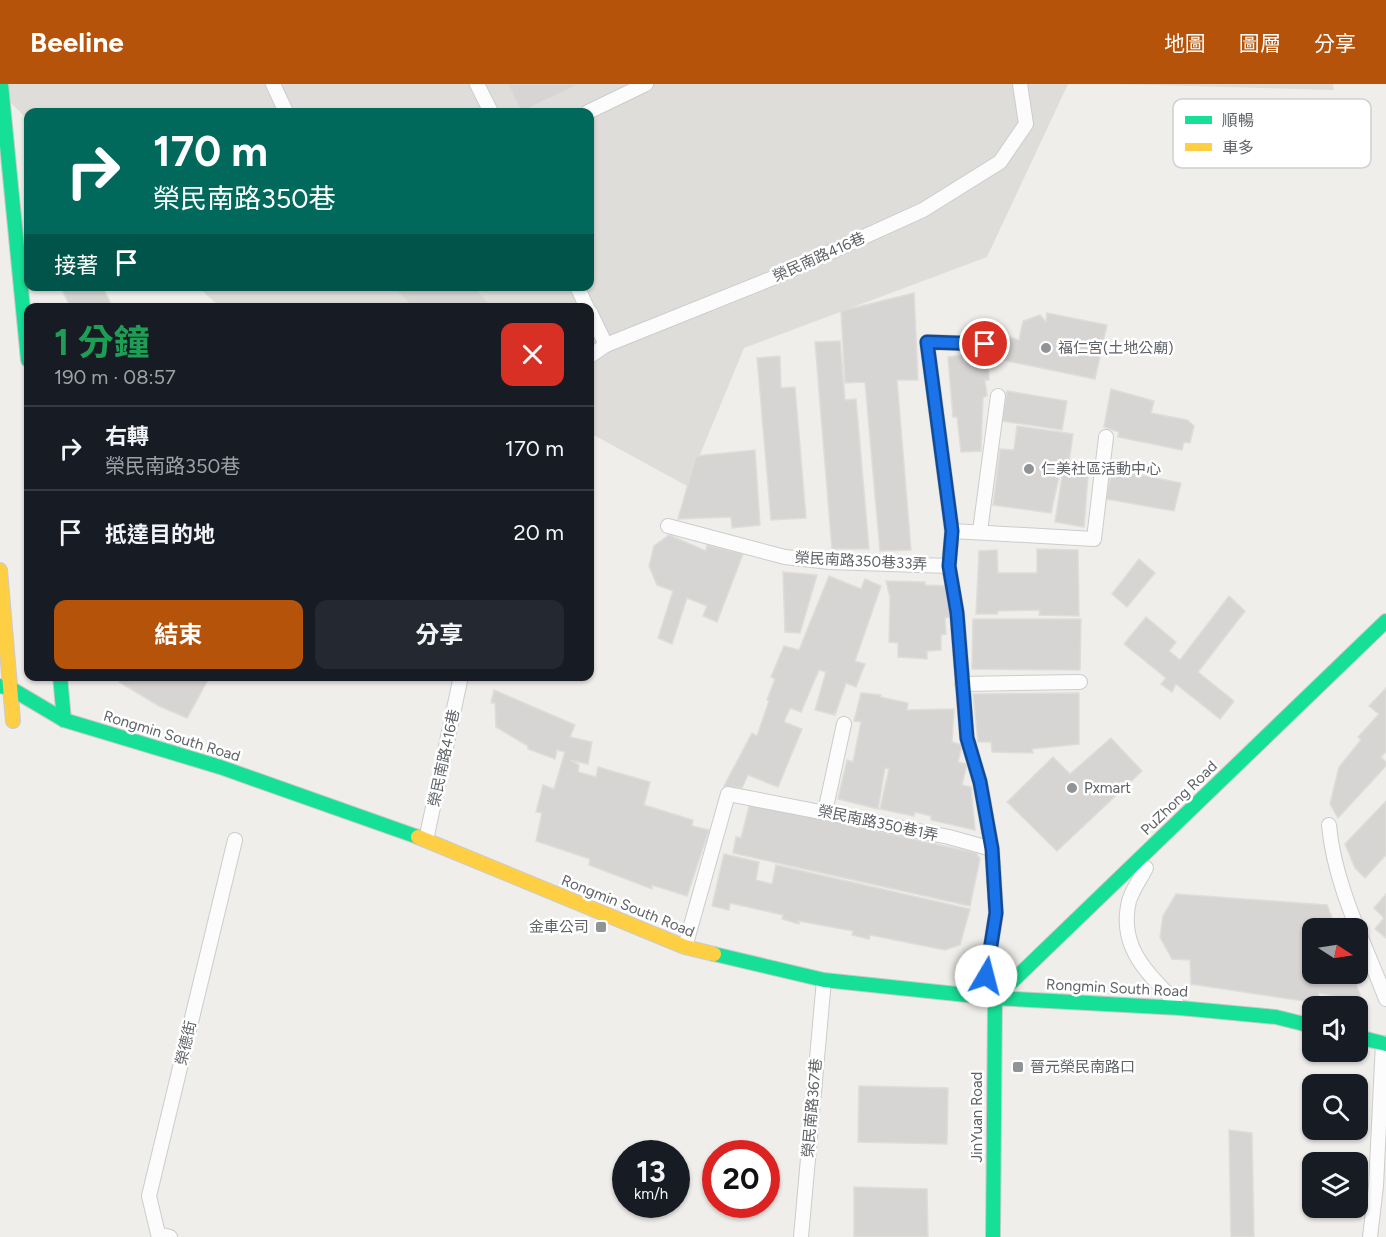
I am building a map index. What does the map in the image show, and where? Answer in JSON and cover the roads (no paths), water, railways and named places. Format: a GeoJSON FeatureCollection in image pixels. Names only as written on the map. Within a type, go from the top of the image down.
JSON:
{"type":"FeatureCollection","features":[{"type":"Feature","properties":{"kind":"street"},"geometry":{"type":"LineString","coordinates":[[1,84],[24,319]]}},
{"type":"Feature","properties":{"kind":"street"},"geometry":{"type":"LineString","coordinates":[[0,570],[5,687],[17,720]]}},
{"type":"Feature","properties":{"kind":"street","name":"PuZhong Road"},"geometry":{"type":"LineString","coordinates":[[989,997],[1162,838],[1386,621]]}},
{"type":"Feature","properties":{"kind":"street"},"geometry":{"type":"LineString","coordinates":[[60,681],[64,720]]}},
{"type":"Feature","properties":{"kind":"street","name":"Rongmin South Road"},"geometry":{"type":"LineString","coordinates":[[5,687],[64,720],[220,767],[426,840],[685,947],[824,980],[989,997],[1180,1008],[1276,1017],[1302,1024]]}},
{"type":"Feature","properties":{"kind":"street","name":"Rongmin South Road"},"geometry":{"type":"LineString","coordinates":[[17,720],[64,720]]}},
{"type":"Feature","properties":{"kind":"street","name":"JinYuan Road"},"geometry":{"type":"LineString","coordinates":[[989,997],[993,1237]]}},
{"type":"Feature","properties":{"kind":"street"},"geometry":{"type":"LineString","coordinates":[[1368,1039],[1384,1043]]}},
{"type":"Feature","properties":{"kind":"lane"},"geometry":{"type":"LineString","coordinates":[[273,84],[284,108]]}},
{"type":"Feature","properties":{"kind":"lane"},"geometry":{"type":"LineString","coordinates":[[477,84],[489,108]]}},
{"type":"Feature","properties":{"kind":"lane"},"geometry":{"type":"LineString","coordinates":[[594,109],[646,84]]}},
{"type":"Feature","properties":{"kind":"lane","name":"榮民南路416巷"},"geometry":{"type":"LineString","coordinates":[[594,353],[606,345],[773,278],[922,210],[1000,162],[1026,124],[1020,84]]}},
{"type":"Feature","properties":{"kind":"lane"},"geometry":{"type":"LineString","coordinates":[[594,320],[606,345]]}},
{"type":"Feature","properties":{"kind":"lane"},"geometry":{"type":"LineString","coordinates":[[985,344],[927,342],[952,531],[949,566],[957,613],[967,738],[980,782],[992,849],[996,913],[989,997]]}},
{"type":"Feature","properties":{"kind":"lane"},"geometry":{"type":"LineString","coordinates":[[980,531],[998,396]]}},
{"type":"Feature","properties":{"kind":"lane"},"geometry":{"type":"LineString","coordinates":[[952,531],[1094,539],[1106,437]]}},
{"type":"Feature","properties":{"kind":"lane","name":"榮民南路350巷33弄"},"geometry":{"type":"LineString","coordinates":[[668,526],[785,557],[830,562],[949,566]]}},
{"type":"Feature","properties":{"kind":"lane","name":"榮民南路416巷"},"geometry":{"type":"LineString","coordinates":[[426,840],[460,681]]}},
{"type":"Feature","properties":{"kind":"lane"},"geometry":{"type":"LineString","coordinates":[[962,684],[1080,682]]}},
{"type":"Feature","properties":{"kind":"lane"},"geometry":{"type":"LineString","coordinates":[[825,812],[844,724]]}},
{"type":"Feature","properties":{"kind":"lane","name":"榮民南路350巷1弄"},"geometry":{"type":"LineString","coordinates":[[685,947],[728,794],[763,799],[992,849]]}},
{"type":"Feature","properties":{"kind":"lane"},"geometry":{"type":"LineString","coordinates":[[1329,825],[1331,844],[1347,894],[1386,999]]}},
{"type":"Feature","properties":{"kind":"lane"},"geometry":{"type":"LineString","coordinates":[[1162,838],[1130,900],[1127,939],[1142,966],[1180,1008]]}},
{"type":"Feature","properties":{"kind":"lane","name":"榮德街"},"geometry":{"type":"LineString","coordinates":[[170,1237],[158,1234],[149,1196],[235,840]]}},
{"type":"Feature","properties":{"kind":"lane","name":"榮民南路367巷"},"geometry":{"type":"LineString","coordinates":[[801,1237],[824,980]]}},
{"type":"Feature","properties":{"kind":"lane"},"geometry":{"type":"LineString","coordinates":[[1370,1237],[1376,1186],[1384,1043]]}},
{"type":"Feature","properties":{"kind":"place","name":"福仁宮(土地公廟)"},"geometry":{"type":"Point","coordinates":[1046,348]}},
{"type":"Feature","properties":{"kind":"place","name":"仁美社區活動中心"},"geometry":{"type":"Point","coordinates":[1029,469]}},
{"type":"Feature","properties":{"kind":"place","name":"Pxmart"},"geometry":{"type":"Point","coordinates":[1072,788]}},
{"type":"Feature","properties":{"kind":"place","name":"金車公司"},"geometry":{"type":"Point","coordinates":[601,927]}},
{"type":"Feature","properties":{"kind":"place","name":"晉元榮民南路口"},"geometry":{"type":"Point","coordinates":[1018,1067]}}]}
